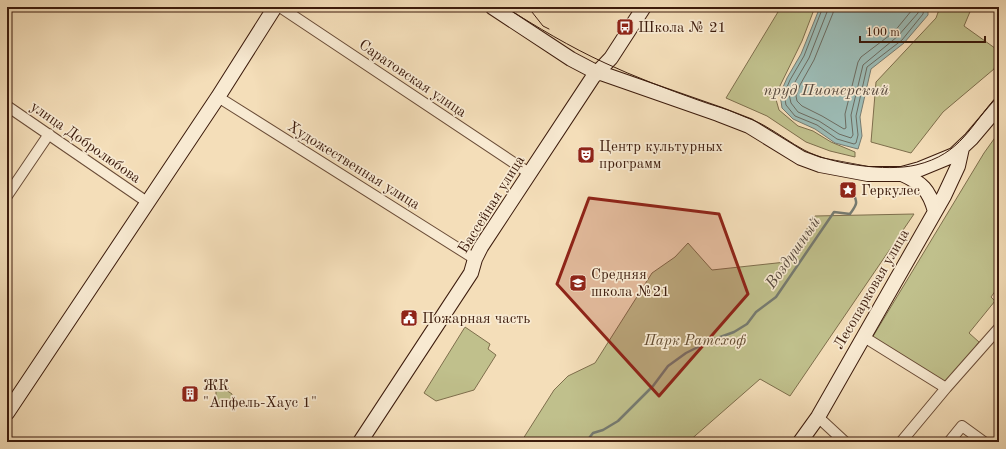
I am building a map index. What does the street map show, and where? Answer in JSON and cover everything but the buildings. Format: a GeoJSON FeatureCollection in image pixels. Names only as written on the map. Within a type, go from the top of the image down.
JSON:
{"type":"FeatureCollection","features":[{"type":"Feature","properties":{"kind":"street"},"geometry":{"type":"LineString","coordinates":[[7,413],[218,97],[275,7]]}},
{"type":"Feature","properties":{"kind":"street","name":"Саратовская улица"},"geometry":{"type":"LineString","coordinates":[[280,7],[529,173]]}},
{"type":"Feature","properties":{"kind":"street"},"geometry":{"type":"LineString","coordinates":[[492,7],[572,59],[598,72],[748,126],[801,158],[820,165],[868,174],[902,174],[948,158],[962,148],[999,106]]}},
{"type":"Feature","properties":{"kind":"street","name":"Бассейная улица"},"geometry":{"type":"LineString","coordinates":[[360,442],[471,273],[475,259],[481,247],[529,173],[593,77],[611,58],[644,7]]}},
{"type":"Feature","properties":{"kind":"street","name":"Художественная улица"},"geometry":{"type":"LineString","coordinates":[[218,97],[475,259]]}},
{"type":"Feature","properties":{"kind":"street","name":"улица Добролюбова"},"geometry":{"type":"LineString","coordinates":[[7,106],[148,202]]}},
{"type":"Feature","properties":{"kind":"street"},"geometry":{"type":"LineString","coordinates":[[7,196],[49,134]]}},
{"type":"Feature","properties":{"kind":"street","name":"Лесопарковая улица"},"geometry":{"type":"LineString","coordinates":[[800,442],[818,417],[935,211],[958,166],[962,148]]}},
{"type":"Feature","properties":{"kind":"street"},"geometry":{"type":"LineString","coordinates":[[902,174],[916,180],[926,190],[935,211]]}},
{"type":"Feature","properties":{"kind":"street"},"geometry":{"type":"LineString","coordinates":[[901,442],[999,328]]}},
{"type":"Feature","properties":{"kind":"street"},"geometry":{"type":"LineString","coordinates":[[864,337],[946,388]]}},
{"type":"Feature","properties":{"kind":"street"},"geometry":{"type":"LineString","coordinates":[[818,417],[845,442]]}},
{"type":"Feature","properties":{"kind":"street"},"geometry":{"type":"LineString","coordinates":[[949,442],[962,426],[984,442]]}},
{"type":"Feature","properties":{"kind":"highlighted area"},"geometry":{"type":"Polygon","coordinates":[[[589,198],[719,214],[748,294],[659,396],[557,284],[589,198]]]}},
{"type":"Feature","properties":{"kind":"green space"},"geometry":{"type":"Polygon","coordinates":[[[781,7],[815,7],[802,41],[775,96],[779,110],[798,126],[813,131],[831,142],[855,152],[855,157],[830,151],[806,142],[767,116],[726,98],[781,7]]]}},
{"type":"Feature","properties":{"kind":"green space"},"geometry":{"type":"Polygon","coordinates":[[[940,7],[972,7],[964,26],[999,51],[994,69],[943,112],[911,153],[871,142],[876,82],[936,18],[940,7]]]}},
{"type":"Feature","properties":{"kind":"green space"},"geometry":{"type":"Polygon","coordinates":[[[999,132],[999,286],[991,297],[995,301],[969,333],[979,342],[947,384],[872,338],[984,153],[999,132]]]}},
{"type":"Feature","properties":{"kind":"green space","name":"Парк Ратсхоф"},"geometry":{"type":"Polygon","coordinates":[[[914,214],[790,396],[760,379],[688,442],[521,442],[554,390],[568,376],[595,363],[652,273],[675,257],[688,243],[712,270],[786,262],[815,216],[914,214]]]}},
{"type":"Feature","properties":{"kind":"green space"},"geometry":{"type":"Polygon","coordinates":[[[465,327],[490,344],[488,349],[496,355],[474,390],[436,401],[424,393],[465,327]]]}},
{"type":"Feature","properties":{"kind":"green space"},"geometry":{"type":"Polygon","coordinates":[[[220,386],[232,394],[232,404],[216,404],[216,387],[220,386]]]}},
{"type":"Feature","properties":{"kind":"water","name":"пруд Пионерский"},"geometry":{"type":"Polygon","coordinates":[[[820,7],[928,7],[928,15],[904,43],[871,69],[860,117],[862,136],[858,149],[835,143],[815,129],[793,119],[782,108],[780,94],[787,78],[801,54],[820,7]]]}},
{"type":"Feature","properties":{"kind":"waterway","name":"Воздушный"},"geometry":{"type":"LineString","coordinates":[[586,442],[593,433],[603,430],[618,421],[653,386],[668,366],[686,353],[712,340],[734,332],[747,324],[756,312],[776,297],[834,212],[850,214],[856,204],[856,199],[853,192]]}},
{"type":"Feature","properties":{"kind":"tram line"},"geometry":{"type":"LineString","coordinates":[[505,7],[566,44],[592,57],[651,83],[755,121],[804,150],[815,155],[843,163],[890,168],[916,165],[932,160],[955,146],[999,94]]}},
{"type":"Feature","properties":{"kind":"tram line"},"geometry":{"type":"LineString","coordinates":[[528,7],[543,26],[549,29]]}},
{"type":"Feature","properties":{"kind":"place","name":"Школа № 21"},"geometry":{"type":"Point","coordinates":[625,27]}},
{"type":"Feature","properties":{"kind":"place","name":"Центр культурных программ"},"geometry":{"type":"Point","coordinates":[586,155]}},
{"type":"Feature","properties":{"kind":"place","name":"Геркулес"},"geometry":{"type":"Point","coordinates":[848,190]}},
{"type":"Feature","properties":{"kind":"place","name":"Средняя школа №21"},"geometry":{"type":"Point","coordinates":[578,283]}},
{"type":"Feature","properties":{"kind":"place","name":"Пожарная часть"},"geometry":{"type":"Point","coordinates":[409,318]}},
{"type":"Feature","properties":{"kind":"place","name":"ЖК \"Апфель-Хаус 1\""},"geometry":{"type":"Point","coordinates":[190,394]}}]}
